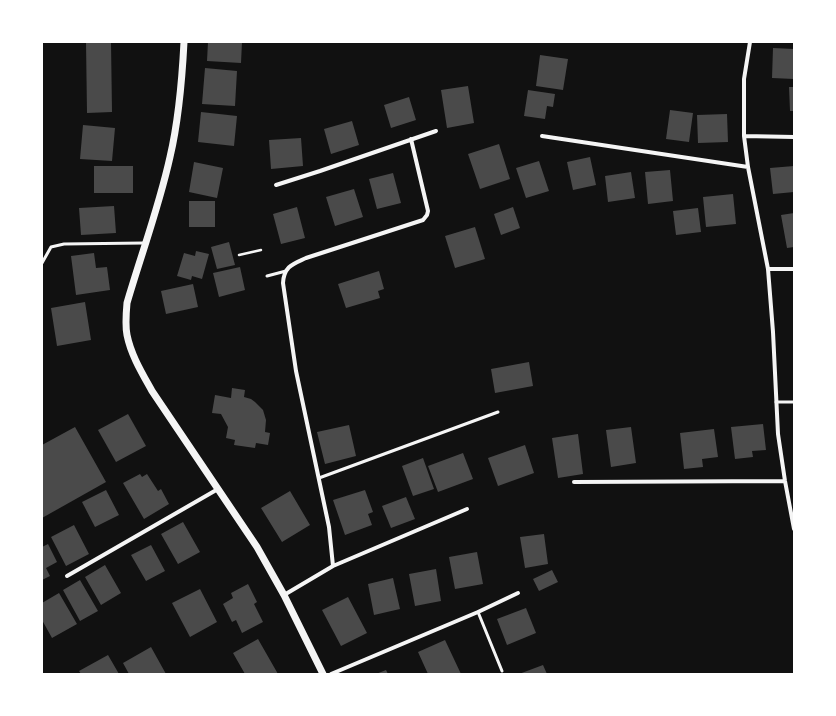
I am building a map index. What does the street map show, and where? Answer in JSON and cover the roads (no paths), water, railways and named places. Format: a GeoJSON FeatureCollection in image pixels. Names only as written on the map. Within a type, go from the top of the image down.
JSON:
{"type":"FeatureCollection","features":[{"type":"Feature","properties":{"kind":"street"},"geometry":{"type":"LineString","coordinates":[[184,42],[183,71],[177,122],[170,157],[160,197],[127,303],[126,322],[129,341],[139,366],[152,390],[257,547],[284,595],[323,674]]}},
{"type":"Feature","properties":{"kind":"street"},"geometry":{"type":"LineString","coordinates":[[750,42],[744,79],[744,136],[748,167],[768,269],[778,434],[794,529]]}},
{"type":"Feature","properties":{"kind":"street"},"geometry":{"type":"LineString","coordinates":[[276,185],[436,131]]}},
{"type":"Feature","properties":{"kind":"street"},"geometry":{"type":"LineString","coordinates":[[542,136],[748,167]]}},
{"type":"Feature","properties":{"kind":"street"},"geometry":{"type":"LineString","coordinates":[[744,136],[794,137]]}},
{"type":"Feature","properties":{"kind":"street"},"geometry":{"type":"LineString","coordinates":[[333,566],[329,527],[296,371],[283,283],[284,276],[290,265],[306,258],[423,220],[428,211],[411,140]]}},
{"type":"Feature","properties":{"kind":"street"},"geometry":{"type":"LineString","coordinates":[[768,269],[794,269]]}},
{"type":"Feature","properties":{"kind":"street"},"geometry":{"type":"LineString","coordinates":[[574,482],[785,481]]}},
{"type":"Feature","properties":{"kind":"street"},"geometry":{"type":"LineString","coordinates":[[67,576],[218,489]]}},
{"type":"Feature","properties":{"kind":"street"},"geometry":{"type":"LineString","coordinates":[[284,595],[333,566],[467,509]]}},
{"type":"Feature","properties":{"kind":"street"},"geometry":{"type":"LineString","coordinates":[[331,674],[478,612],[518,593]]}},
{"type":"Feature","properties":{"kind":"lane"},"geometry":{"type":"LineString","coordinates":[[42,263],[51,248],[64,244],[146,243]]}},
{"type":"Feature","properties":{"kind":"lane"},"geometry":{"type":"LineString","coordinates":[[267,276],[286,271]]}},
{"type":"Feature","properties":{"kind":"lane"},"geometry":{"type":"LineString","coordinates":[[776,402],[794,402]]}},
{"type":"Feature","properties":{"kind":"lane"},"geometry":{"type":"LineString","coordinates":[[319,478],[498,412]]}},
{"type":"Feature","properties":{"kind":"lane"},"geometry":{"type":"LineString","coordinates":[[789,506],[794,506]]}},
{"type":"Feature","properties":{"kind":"lane"},"geometry":{"type":"LineString","coordinates":[[478,612],[502,671]]}}]}
